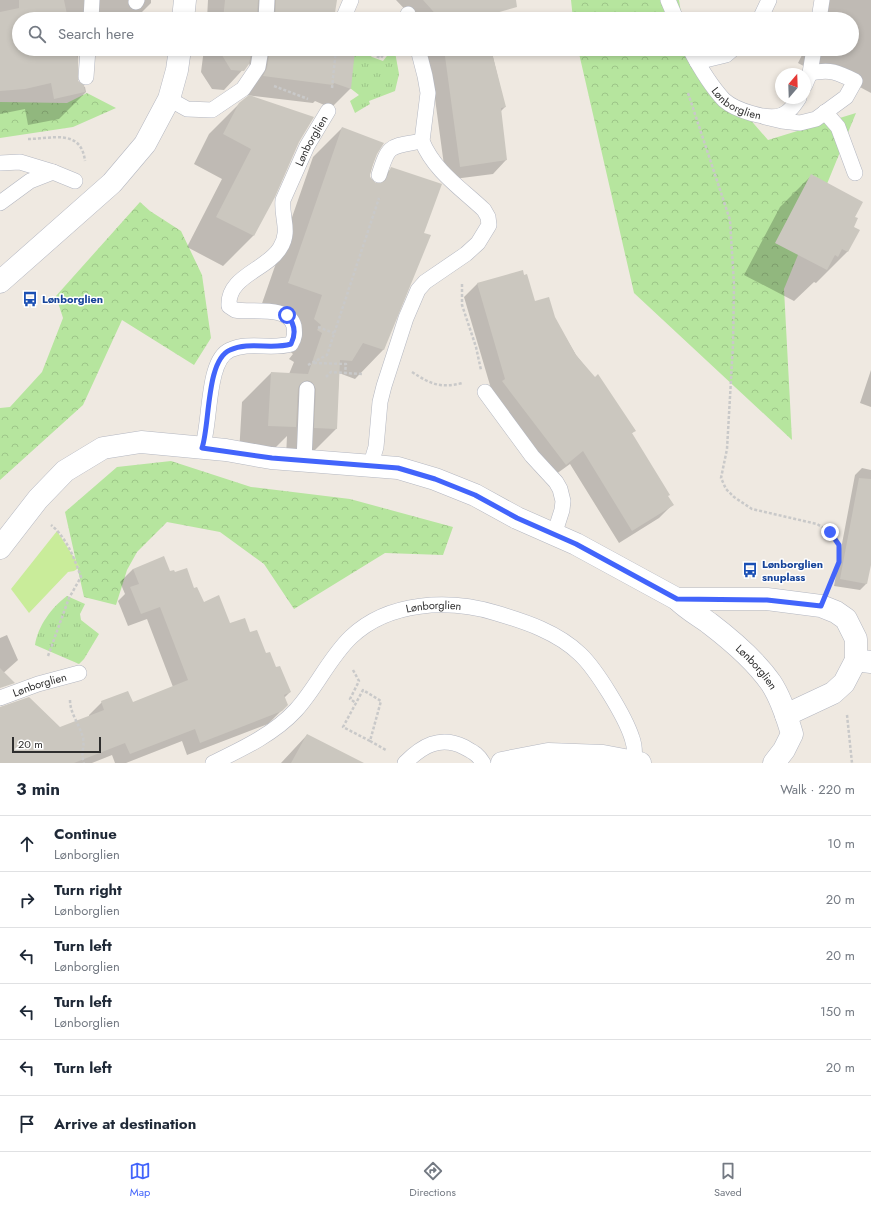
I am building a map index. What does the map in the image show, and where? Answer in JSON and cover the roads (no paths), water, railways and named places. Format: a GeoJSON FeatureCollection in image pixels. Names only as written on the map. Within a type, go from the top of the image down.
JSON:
{"type":"FeatureCollection","features":[{"type":"Feature","properties":{"kind":"street"},"geometry":{"type":"LineString","coordinates":[[184,12],[185,0]]}},
{"type":"Feature","properties":{"kind":"street"},"geometry":{"type":"LineString","coordinates":[[0,282],[112,183],[144,144],[169,99],[177,70],[179,56]]}},
{"type":"Feature","properties":{"kind":"street","name":"Lønborglien"},"geometry":{"type":"LineString","coordinates":[[0,548],[31,509],[65,471],[103,448],[141,442],[304,461],[398,468],[435,479],[475,495],[517,518],[584,548],[677,599],[686,608],[709,623],[758,668],[771,683],[786,715],[792,734],[784,750],[774,763]]}},
{"type":"Feature","properties":{"kind":"street","name":"Lønborglien"},"geometry":{"type":"LineString","coordinates":[[677,599],[767,600],[821,606],[836,612],[846,619],[856,639],[864,661],[833,694],[786,715]]}},
{"type":"Feature","properties":{"kind":"street","name":"Lønborglien"},"geometry":{"type":"LineString","coordinates":[[502,763],[548,754],[603,756],[637,762]]}},
{"type":"Feature","properties":{"kind":"lane"},"geometry":{"type":"LineString","coordinates":[[91,12],[92,0]]}},
{"type":"Feature","properties":{"kind":"lane"},"geometry":{"type":"LineString","coordinates":[[266,12],[267,0]]}},
{"type":"Feature","properties":{"kind":"lane"},"geometry":{"type":"LineString","coordinates":[[347,12],[352,0]]}},
{"type":"Feature","properties":{"kind":"lane"},"geometry":{"type":"LineString","coordinates":[[668,0],[673,12]]}},
{"type":"Feature","properties":{"kind":"lane"},"geometry":{"type":"LineString","coordinates":[[763,12],[769,0]]}},
{"type":"Feature","properties":{"kind":"lane"},"geometry":{"type":"LineString","coordinates":[[820,12],[822,0]]}},
{"type":"Feature","properties":{"kind":"lane"},"geometry":{"type":"LineString","coordinates":[[86,77],[88,56]]}},
{"type":"Feature","properties":{"kind":"lane"},"geometry":{"type":"LineString","coordinates":[[169,99],[187,109],[212,110],[243,88],[258,67],[260,56]]}},
{"type":"Feature","properties":{"kind":"lane"},"geometry":{"type":"LineString","coordinates":[[370,467],[376,447],[379,409],[384,386],[414,297],[425,282],[461,258],[478,243],[486,233],[489,226],[488,217],[484,210],[433,162],[422,141],[428,93],[420,56]]}},
{"type":"Feature","properties":{"kind":"lane","name":"Lønborglien"},"geometry":{"type":"LineString","coordinates":[[694,56],[703,75],[726,101],[740,109],[766,117],[782,115],[794,107],[796,104]]}},
{"type":"Feature","properties":{"kind":"lane"},"geometry":{"type":"LineString","coordinates":[[810,68],[813,56]]}},
{"type":"Feature","properties":{"kind":"lane"},"geometry":{"type":"LineString","coordinates":[[766,117],[782,121],[800,122],[816,119],[846,97],[855,81],[837,72],[825,70],[811,77]]}},
{"type":"Feature","properties":{"kind":"lane","name":"Lønborglien"},"geometry":{"type":"LineString","coordinates":[[202,448],[206,436],[216,365],[222,355],[229,350],[247,346],[283,347],[291,344],[295,336],[293,323],[287,315],[280,312],[235,310],[229,306],[228,298],[239,282],[275,255],[280,248],[286,227],[282,207],[283,200],[307,146],[328,110]]}},
{"type":"Feature","properties":{"kind":"lane"},"geometry":{"type":"LineString","coordinates":[[825,112],[838,127],[855,173]]}},
{"type":"Feature","properties":{"kind":"lane"},"geometry":{"type":"LineString","coordinates":[[379,175],[385,155],[389,149],[396,146],[422,141]]}},
{"type":"Feature","properties":{"kind":"lane"},"geometry":{"type":"LineString","coordinates":[[0,163],[20,162],[53,172],[75,181]]}},
{"type":"Feature","properties":{"kind":"lane"},"geometry":{"type":"LineString","coordinates":[[0,203],[30,181],[53,172]]}},
{"type":"Feature","properties":{"kind":"lane"},"geometry":{"type":"LineString","coordinates":[[304,461],[307,388]]}},
{"type":"Feature","properties":{"kind":"lane"},"geometry":{"type":"LineString","coordinates":[[486,392],[532,456],[560,489],[563,501],[562,510],[554,535]]}},
{"type":"Feature","properties":{"kind":"lane","name":"Lønborglien"},"geometry":{"type":"LineString","coordinates":[[213,763],[243,748],[274,728],[296,710],[351,637],[369,625],[389,615],[415,606],[440,604],[489,611],[518,620],[568,643],[586,659],[622,717],[632,737],[637,762]]}},
{"type":"Feature","properties":{"kind":"lane","name":"Lønborglien"},"geometry":{"type":"LineString","coordinates":[[0,698],[45,682],[79,673]]}},
{"type":"Feature","properties":{"kind":"lane"},"geometry":{"type":"LineString","coordinates":[[405,763],[425,746],[441,741],[457,744],[478,755],[483,763]]}},
{"type":"Feature","properties":{"kind":"place","name":"Lønborglien"},"geometry":{"type":"Point","coordinates":[30,299]}},
{"type":"Feature","properties":{"kind":"place","name":"Lønborglien snuplass"},"geometry":{"type":"Point","coordinates":[750,570]}}]}
